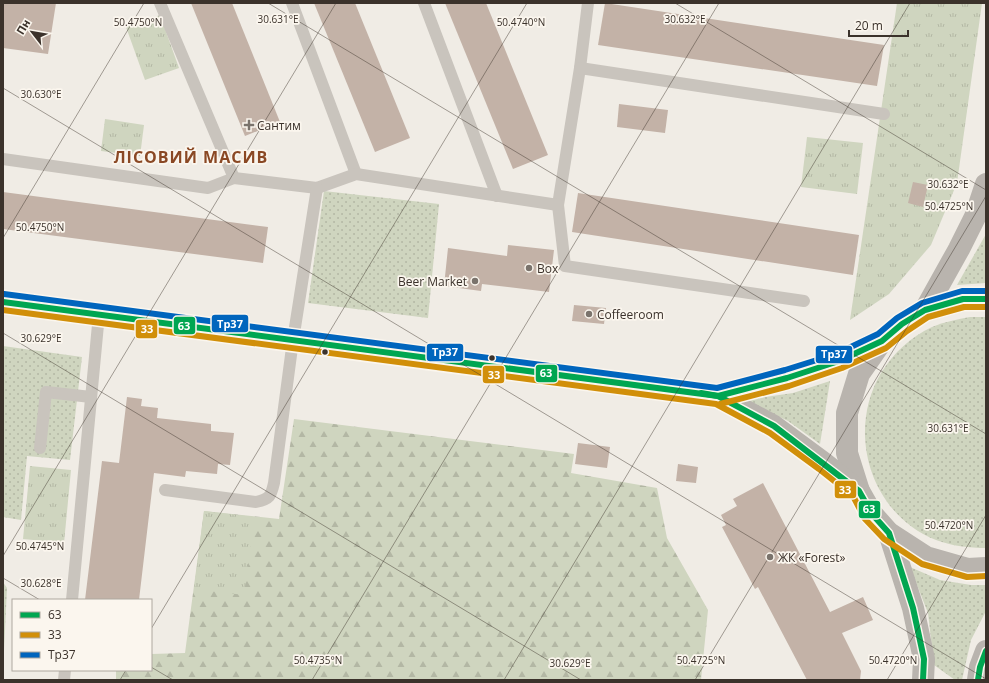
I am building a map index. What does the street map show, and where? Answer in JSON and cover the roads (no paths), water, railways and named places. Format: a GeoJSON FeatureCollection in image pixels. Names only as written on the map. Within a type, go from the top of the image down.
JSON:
{"type":"FeatureCollection","features":[{"type":"Feature","properties":{"kind":"street"},"geometry":{"type":"LineString","coordinates":[[925,310],[959,249],[986,184]]}},
{"type":"Feature","properties":{"kind":"street"},"geometry":{"type":"LineString","coordinates":[[986,299],[963,299],[925,310],[902,324],[882,341],[859,374],[848,413],[847,453],[858,491],[872,514],[890,534],[926,558],[968,569],[986,568]]}},
{"type":"Feature","properties":{"kind":"street"},"geometry":{"type":"LineString","coordinates":[[3,302],[718,396],[774,426],[824,463],[858,491]]}},
{"type":"Feature","properties":{"kind":"street"},"geometry":{"type":"LineString","coordinates":[[718,396],[787,378],[832,364],[882,341]]}},
{"type":"Feature","properties":{"kind":"street"},"geometry":{"type":"LineString","coordinates":[[890,534],[913,608],[924,659],[923,680]]}},
{"type":"Feature","properties":{"kind":"street"},"geometry":{"type":"LineString","coordinates":[[978,680],[980,667],[986,651]]}},
{"type":"Feature","properties":{"kind":"lane"},"geometry":{"type":"LineString","coordinates":[[160,3],[234,178]]}},
{"type":"Feature","properties":{"kind":"lane"},"geometry":{"type":"LineString","coordinates":[[292,3],[356,174]]}},
{"type":"Feature","properties":{"kind":"lane"},"geometry":{"type":"LineString","coordinates":[[424,3],[497,196]]}},
{"type":"Feature","properties":{"kind":"lane"},"geometry":{"type":"LineString","coordinates":[[588,3],[580,68],[558,205],[564,266],[804,300]]}},
{"type":"Feature","properties":{"kind":"lane"},"geometry":{"type":"LineString","coordinates":[[580,68],[884,114]]}},
{"type":"Feature","properties":{"kind":"lane"},"geometry":{"type":"LineString","coordinates":[[3,159],[208,188],[234,178],[317,188],[356,174],[558,205]]}},
{"type":"Feature","properties":{"kind":"lane"},"geometry":{"type":"LineString","coordinates":[[165,490],[256,502],[266,500],[272,493],[293,340],[317,188]]}},
{"type":"Feature","properties":{"kind":"lane"},"geometry":{"type":"LineString","coordinates":[[72,599],[99,314]]}},
{"type":"Feature","properties":{"kind":"lane"},"geometry":{"type":"LineString","coordinates":[[40,448],[46,392],[91,397]]}},
{"type":"Feature","properties":{"kind":"place","name":"Сантим"},"geometry":{"type":"Point","coordinates":[249,125]}},
{"type":"Feature","properties":{"kind":"place","name":"Box"},"geometry":{"type":"Point","coordinates":[529,268]}},
{"type":"Feature","properties":{"kind":"place","name":"Beer Market"},"geometry":{"type":"Point","coordinates":[475,281]}},
{"type":"Feature","properties":{"kind":"place","name":"Coffeeroom"},"geometry":{"type":"Point","coordinates":[589,314]}},
{"type":"Feature","properties":{"kind":"place","name":"ЖК «Forest»"},"geometry":{"type":"Point","coordinates":[770,557]}},
{"type":"Feature","properties":{"kind":"district","name":"ЛІСОВИЙ МАСИВ"},"geometry":{"type":"Point","coordinates":[191,157]}}]}
